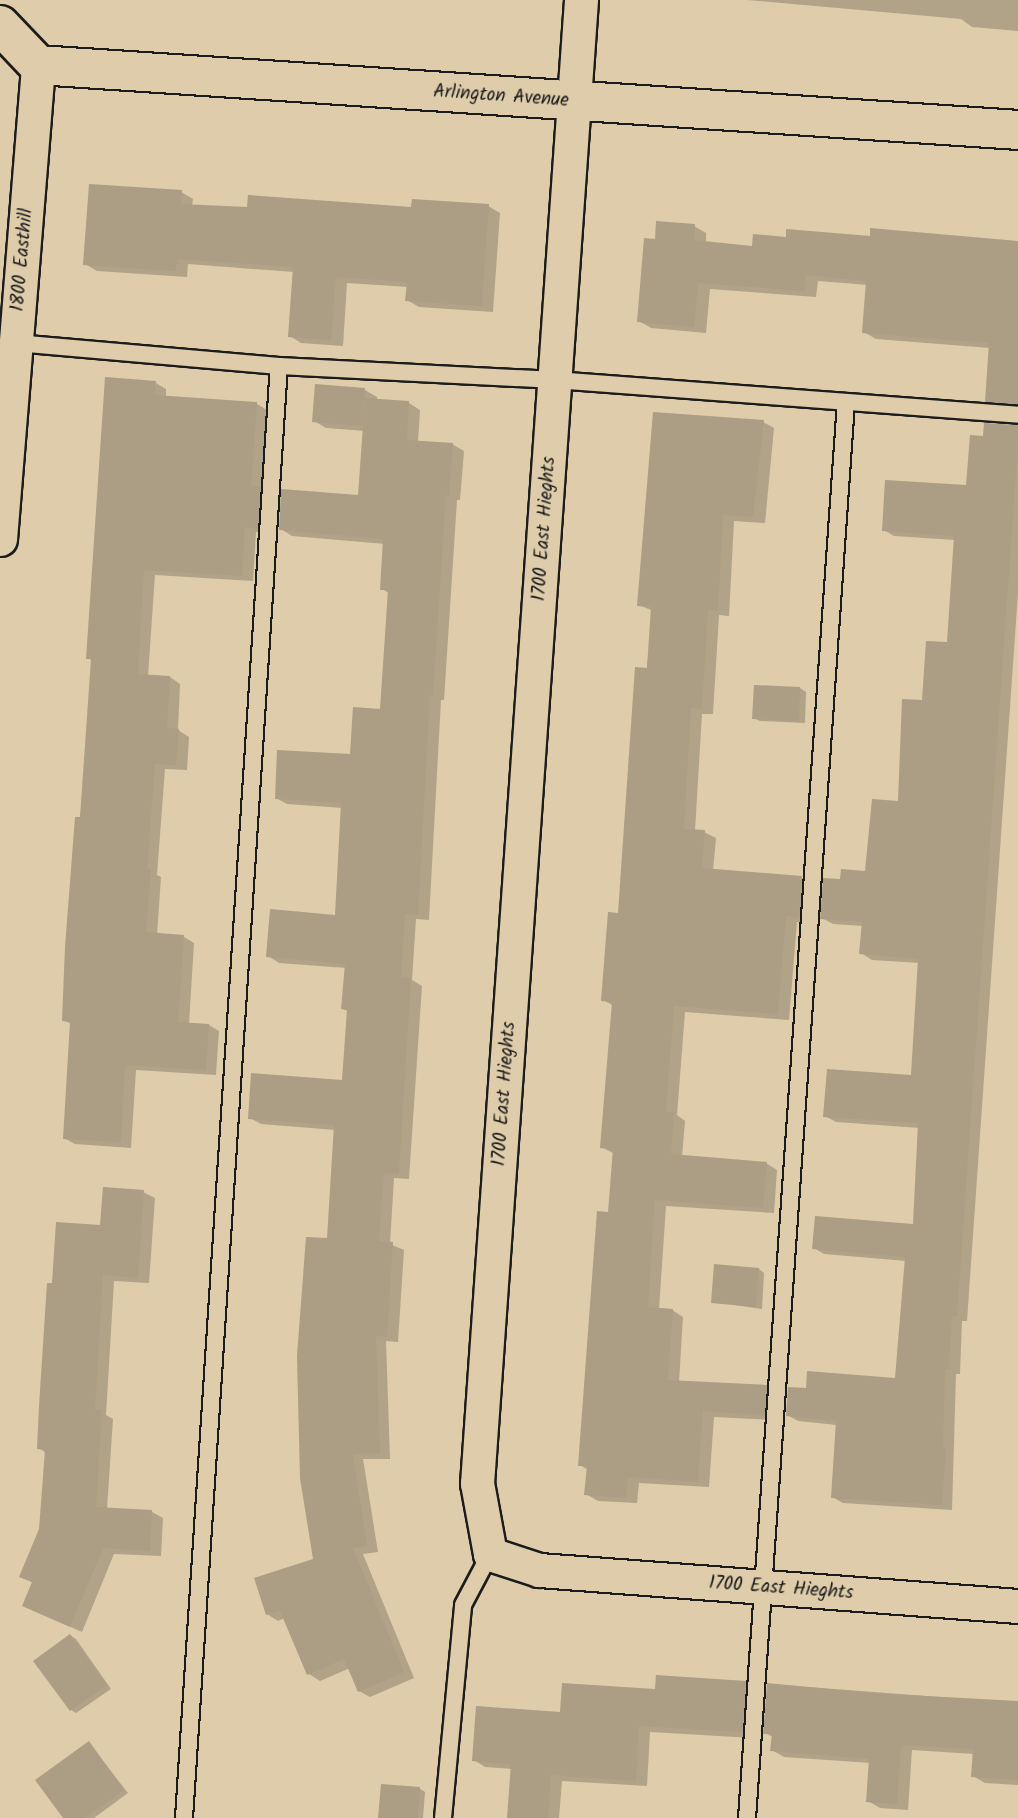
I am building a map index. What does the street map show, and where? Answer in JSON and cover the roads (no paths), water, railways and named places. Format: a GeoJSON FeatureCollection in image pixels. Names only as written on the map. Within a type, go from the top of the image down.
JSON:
{"type":"FeatureCollection","features":[{"type":"Feature","properties":{"kind":"street","name":"1700 East Hieghts"},"geometry":{"type":"LineString","coordinates":[[582,0],[477,1483],[490,1554],[539,1570],[1018,1606]]}},
{"type":"Feature","properties":{"kind":"street"},"geometry":{"type":"LineString","coordinates":[[0,25],[38,65]]}},
{"type":"Feature","properties":{"kind":"street","name":"Arlington Avenue"},"geometry":{"type":"LineString","coordinates":[[38,65],[574,103],[1018,130]]}},
{"type":"Feature","properties":{"kind":"street","name":"1800 Easthill"},"geometry":{"type":"LineString","coordinates":[[0,539],[38,65]]}},
{"type":"Feature","properties":{"kind":"lane"},"geometry":{"type":"LineString","coordinates":[[16,343],[279,366],[556,380],[1018,415]]}},
{"type":"Feature","properties":{"kind":"lane"},"geometry":{"type":"LineString","coordinates":[[184,1818],[279,366]]}},
{"type":"Feature","properties":{"kind":"lane"},"geometry":{"type":"LineString","coordinates":[[747,1818],[846,403]]}},
{"type":"Feature","properties":{"kind":"lane"},"geometry":{"type":"LineString","coordinates":[[443,1818],[463,1605],[490,1554]]}}]}
